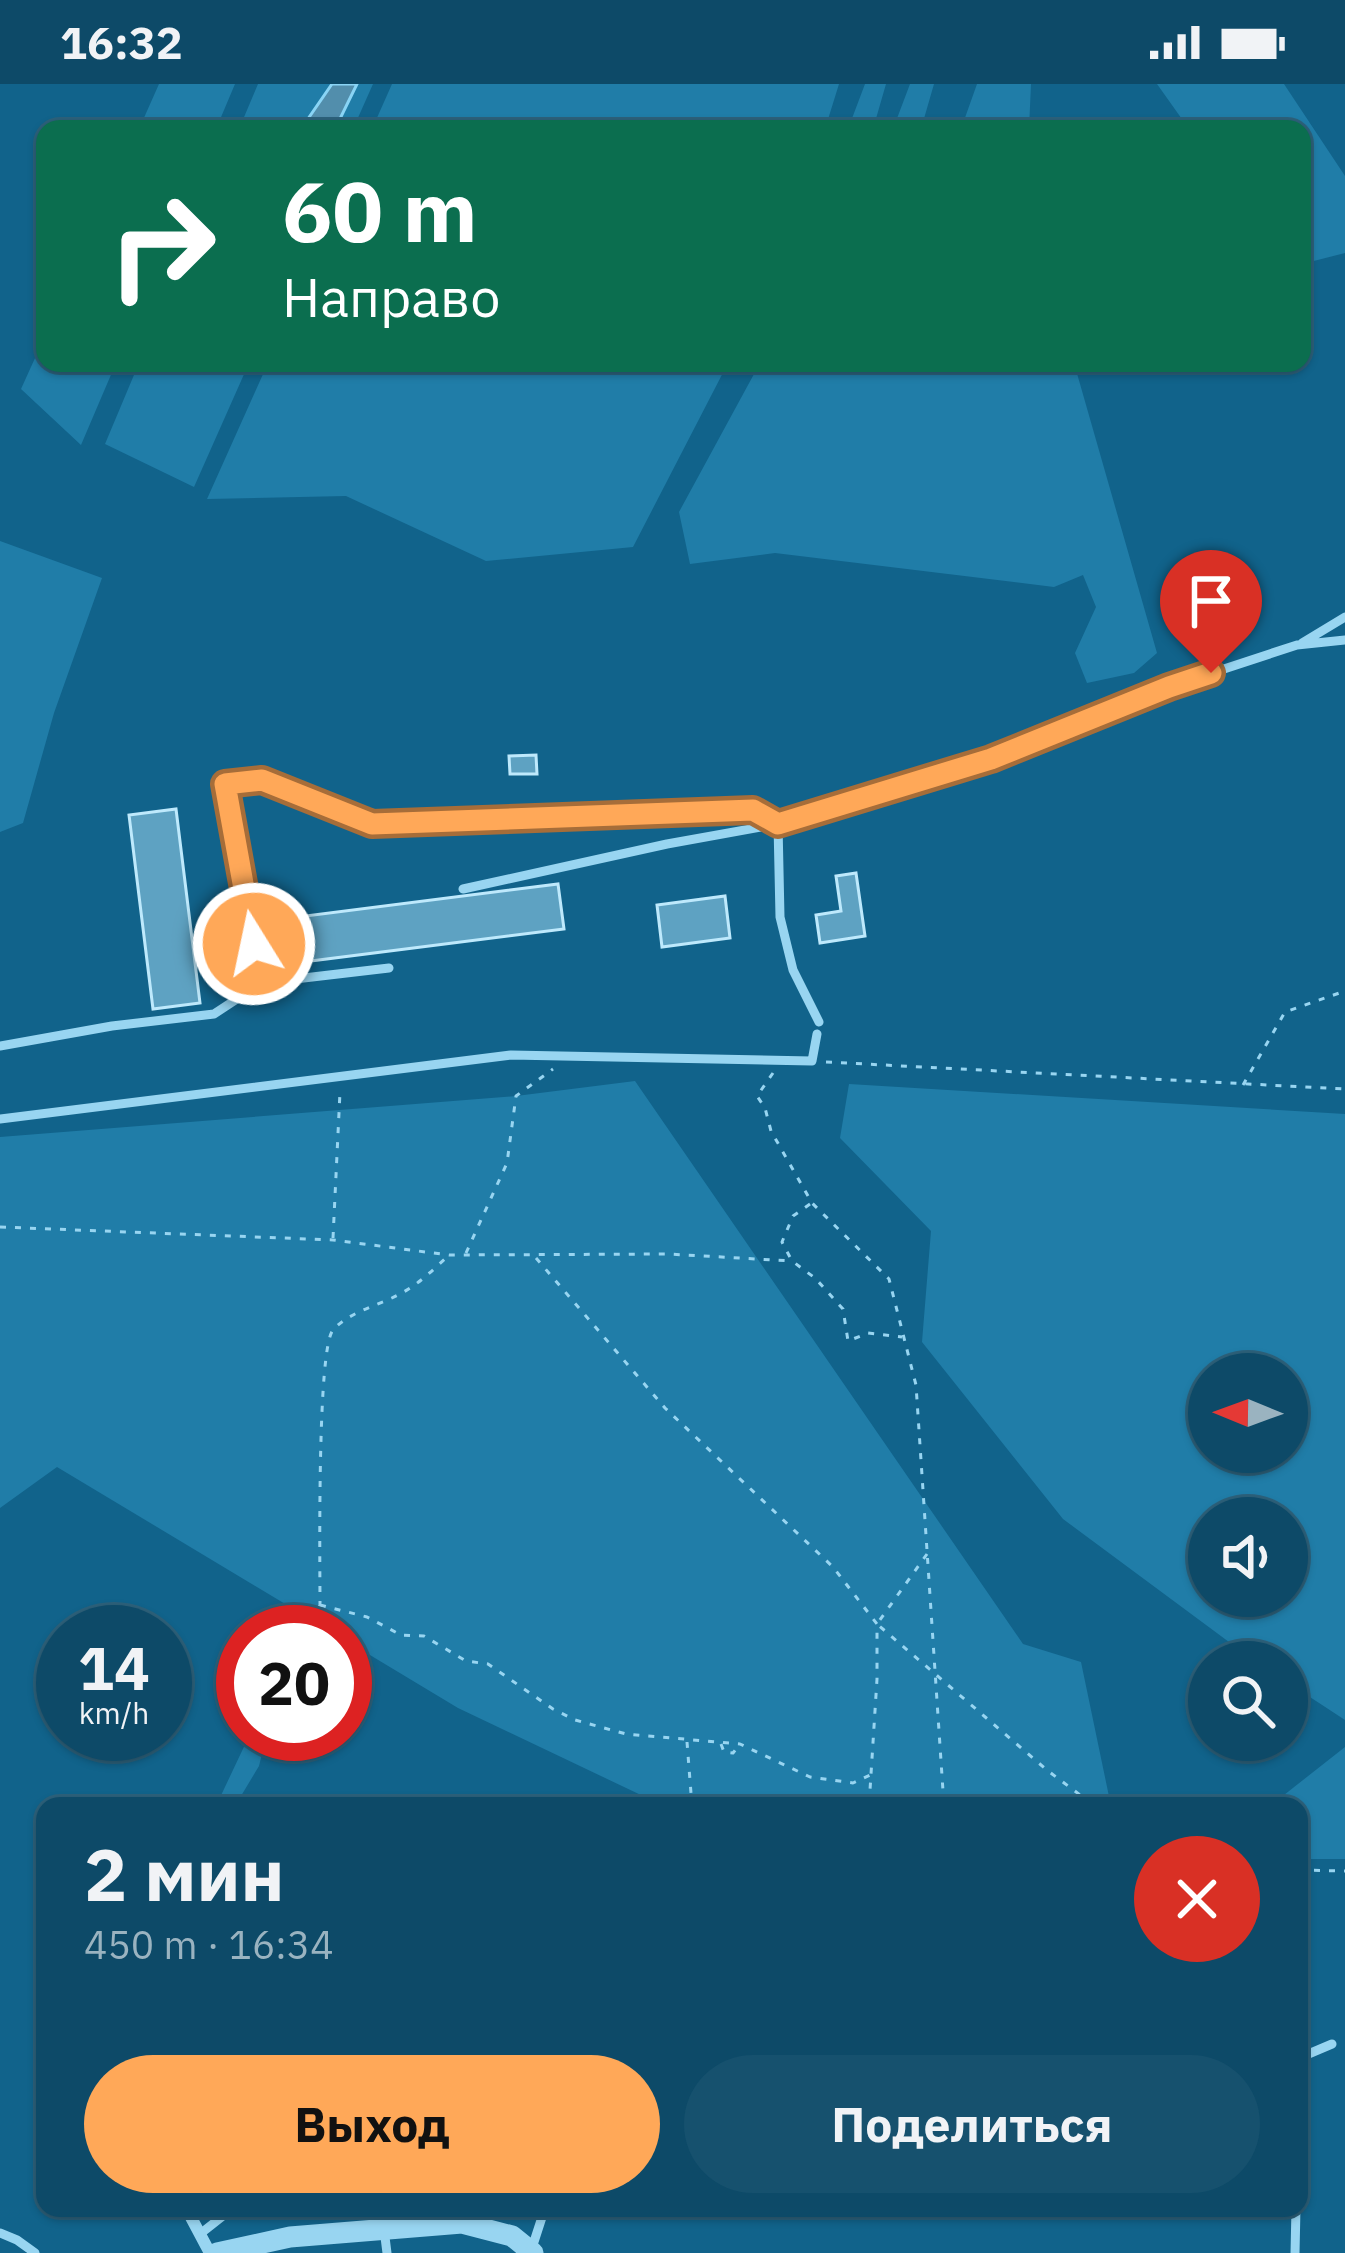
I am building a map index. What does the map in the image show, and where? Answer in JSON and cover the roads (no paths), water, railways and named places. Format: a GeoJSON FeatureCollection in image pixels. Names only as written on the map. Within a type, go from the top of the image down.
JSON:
{"type":"FeatureCollection","features":[{"type":"Feature","properties":{"kind":"street"},"geometry":{"type":"LineString","coordinates":[[191,2217],[213,2253],[290,2237],[384,2229],[418,2217],[512,2236],[532,2252]]}},
{"type":"Feature","properties":{"kind":"lane"},"geometry":{"type":"LineString","coordinates":[[463,890],[778,824],[991,759],[1169,687],[1297,645],[1345,617]]}},
{"type":"Feature","properties":{"kind":"lane"},"geometry":{"type":"LineString","coordinates":[[1297,645],[1345,640]]}},
{"type":"Feature","properties":{"kind":"lane"},"geometry":{"type":"LineString","coordinates":[[261,983],[225,784],[262,780],[372,824],[753,810],[778,824]]}},
{"type":"Feature","properties":{"kind":"lane"},"geometry":{"type":"LineString","coordinates":[[0,1119],[511,1055],[812,1061],[818,1028],[793,970],[780,917],[778,824]]}},
{"type":"Feature","properties":{"kind":"lane"},"geometry":{"type":"LineString","coordinates":[[0,1046],[214,1014],[261,983],[389,968]]}},
{"type":"Feature","properties":{"kind":"lane"},"geometry":{"type":"LineString","coordinates":[[1308,2054],[1332,2044]]}},
{"type":"Feature","properties":{"kind":"lane"},"geometry":{"type":"LineString","coordinates":[[200,2234],[222,2217]]}},
{"type":"Feature","properties":{"kind":"lane"},"geometry":{"type":"LineString","coordinates":[[532,2252],[542,2217]]}},
{"type":"Feature","properties":{"kind":"lane"},"geometry":{"type":"LineString","coordinates":[[1295,2253],[1296,2217]]}},
{"type":"Feature","properties":{"kind":"lane"},"geometry":{"type":"LineString","coordinates":[[384,2229],[387,2253]]}},
{"type":"Feature","properties":{"kind":"lane"},"geometry":{"type":"LineString","coordinates":[[0,2233],[35,2253]]}}]}
